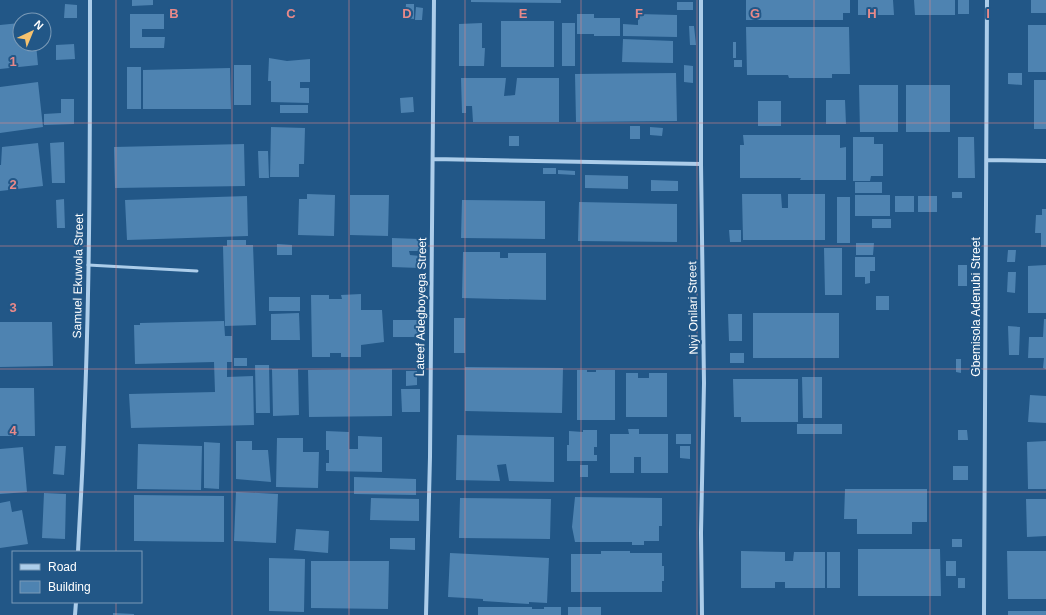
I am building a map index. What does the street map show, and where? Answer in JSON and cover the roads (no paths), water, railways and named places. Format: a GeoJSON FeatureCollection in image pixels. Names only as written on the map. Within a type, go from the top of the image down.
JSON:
{"type":"FeatureCollection","features":[{"type":"Feature","properties":{"kind":"street","name":"Samuel Ekuwola Street"},"geometry":{"type":"LineString","coordinates":[[78,551],[84,424],[88,265],[90,0]]}},
{"type":"Feature","properties":{"kind":"street","name":"Lateef Adegboyega Street"},"geometry":{"type":"LineString","coordinates":[[426,615],[430,457],[434,0]]}},
{"type":"Feature","properties":{"kind":"street","name":"Niyi Onilari Street"},"geometry":{"type":"LineString","coordinates":[[701,0],[701,164],[704,383],[701,533],[702,615]]}},
{"type":"Feature","properties":{"kind":"street","name":"Gbemisola Adenubi Street"},"geometry":{"type":"LineString","coordinates":[[984,615],[988,0]]}},
{"type":"Feature","properties":{"kind":"street"},"geometry":{"type":"LineString","coordinates":[[433,159],[701,164]]}},
{"type":"Feature","properties":{"kind":"street"},"geometry":{"type":"LineString","coordinates":[[987,160],[1046,161]]}},
{"type":"Feature","properties":{"kind":"street"},"geometry":{"type":"LineString","coordinates":[[75,615],[76,603]]}},
{"type":"Feature","properties":{"kind":"lane"},"geometry":{"type":"LineString","coordinates":[[88,265],[197,271]]}}]}
